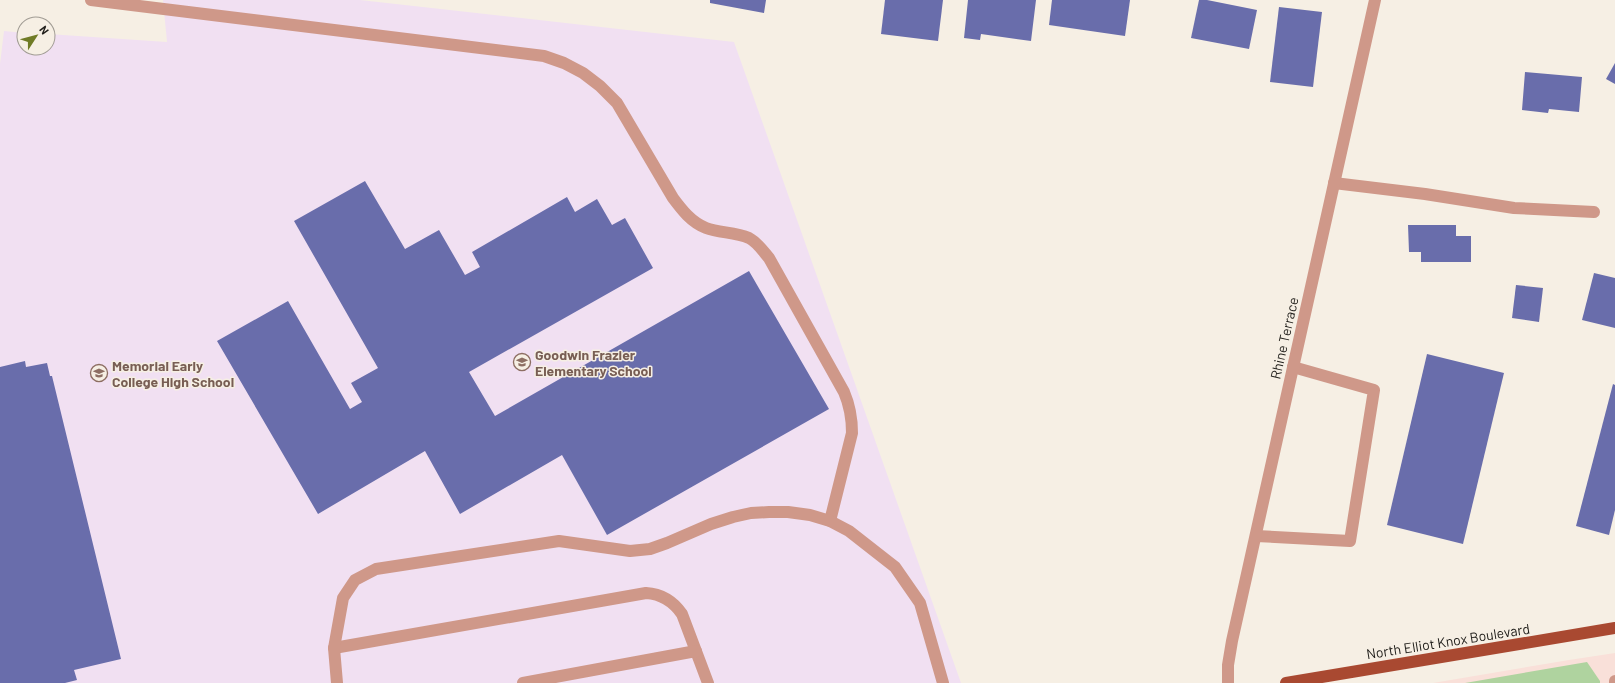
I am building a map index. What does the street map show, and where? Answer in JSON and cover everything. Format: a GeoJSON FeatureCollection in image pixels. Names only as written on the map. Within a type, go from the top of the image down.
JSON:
{"type":"FeatureCollection","features":[{"type":"Feature","properties":{"kind":"main road","name":"North Elliot Knox Boulevard"},"geometry":{"type":"LineString","coordinates":[[1286,683],[1615,628]]}},
{"type":"Feature","properties":{"kind":"street"},"geometry":{"type":"LineString","coordinates":[[91,0],[544,56],[564,63],[583,73],[600,86],[617,103],[673,198],[692,220],[706,228],[749,238],[760,247],[769,258],[837,379],[850,406],[852,433],[830,521]]}},
{"type":"Feature","properties":{"kind":"street","name":"Rhine Terrace"},"geometry":{"type":"LineString","coordinates":[[1228,683],[1228,665],[1232,641],[1375,0]]}},
{"type":"Feature","properties":{"kind":"street"},"geometry":{"type":"LineString","coordinates":[[1334,184],[1425,194],[1514,208],[1594,212]]}},
{"type":"Feature","properties":{"kind":"street"},"geometry":{"type":"LineString","coordinates":[[1256,536],[1350,541],[1374,390],[1293,366]]}},
{"type":"Feature","properties":{"kind":"street"},"geometry":{"type":"LineString","coordinates":[[337,683],[334,648],[343,598],[355,580],[376,569],[559,541],[630,551],[650,549],[667,544],[711,524],[733,517],[750,513],[788,512],[830,521],[849,531],[895,567],[920,603],[943,683]]}},
{"type":"Feature","properties":{"kind":"street"},"geometry":{"type":"LineString","coordinates":[[334,648],[646,593],[657,594],[676,606],[682,614],[708,683]]}},
{"type":"Feature","properties":{"kind":"street"},"geometry":{"type":"LineString","coordinates":[[523,683],[696,651]]}},
{"type":"Feature","properties":{"kind":"shaded area","name":"Goodwin Frazier Elementary School"},"geometry":{"type":"Polygon","coordinates":[[[163,0],[360,0],[734,42],[961,683],[0,683],[0,64],[4,31],[16,32],[16,56],[56,56],[56,35],[167,42],[163,0]]]}},
{"type":"Feature","properties":{"kind":"shaded area"},"geometry":{"type":"Polygon","coordinates":[[[1615,653],[1615,683],[1433,683],[1569,660],[1615,653]]]}},
{"type":"Feature","properties":{"kind":"green space"},"geometry":{"type":"Polygon","coordinates":[[[1587,662],[1600,683],[1465,683],[1587,662]]]}},
{"type":"Feature","properties":{"kind":"building"},"geometry":{"type":"Polygon","coordinates":[[[710,0],[766,0],[764,13],[710,3],[710,0]]]}},
{"type":"Feature","properties":{"kind":"building"},"geometry":{"type":"Polygon","coordinates":[[[885,0],[943,0],[938,41],[881,34],[885,0]]]}},
{"type":"Feature","properties":{"kind":"building"},"geometry":{"type":"Polygon","coordinates":[[[968,0],[1036,0],[1031,41],[981,34],[980,40],[964,38],[968,0]]]}},
{"type":"Feature","properties":{"kind":"building"},"geometry":{"type":"Polygon","coordinates":[[[1052,0],[1130,0],[1125,36],[1049,25],[1052,0]]]}},
{"type":"Feature","properties":{"kind":"building"},"geometry":{"type":"Polygon","coordinates":[[[1199,0],[1207,0],[1257,10],[1249,49],[1191,38],[1199,0]]]}},
{"type":"Feature","properties":{"kind":"building"},"geometry":{"type":"Polygon","coordinates":[[[1279,7],[1322,12],[1313,87],[1270,82],[1279,7]]]}},
{"type":"Feature","properties":{"kind":"building"},"geometry":{"type":"Polygon","coordinates":[[[1615,63],[1615,84],[1606,79],[1615,63]]]}},
{"type":"Feature","properties":{"kind":"building"},"geometry":{"type":"Polygon","coordinates":[[[1525,72],[1582,77],[1579,112],[1549,109],[1548,113],[1522,110],[1525,72]]]}},
{"type":"Feature","properties":{"kind":"building"},"geometry":{"type":"Polygon","coordinates":[[[365,181],[405,249],[439,230],[465,275],[480,267],[472,252],[567,197],[575,212],[597,199],[612,225],[625,218],[653,268],[469,372],[495,416],[749,271],[829,409],[607,535],[562,455],[460,514],[425,451],[318,514],[217,341],[288,301],[350,409],[362,402],[351,383],[378,368],[294,221],[365,181]]]}},
{"type":"Feature","properties":{"kind":"building"},"geometry":{"type":"Polygon","coordinates":[[[1408,225],[1456,225],[1456,236],[1471,236],[1471,262],[1421,262],[1421,252],[1409,252],[1408,225]]]}},
{"type":"Feature","properties":{"kind":"building"},"geometry":{"type":"Polygon","coordinates":[[[1594,273],[1615,278],[1615,328],[1582,320],[1594,273]]]}},
{"type":"Feature","properties":{"kind":"building"},"geometry":{"type":"Polygon","coordinates":[[[1516,285],[1543,288],[1539,322],[1512,318],[1516,285]]]}},
{"type":"Feature","properties":{"kind":"building"},"geometry":{"type":"Polygon","coordinates":[[[1427,354],[1504,373],[1463,544],[1387,525],[1427,354]]]}},
{"type":"Feature","properties":{"kind":"building"},"geometry":{"type":"Polygon","coordinates":[[[25,361],[26,367],[47,363],[50,376],[52,376],[121,659],[74,670],[77,680],[65,683],[0,683],[0,367],[25,361]]]}},
{"type":"Feature","properties":{"kind":"building"},"geometry":{"type":"Polygon","coordinates":[[[1613,384],[1615,385],[1615,510],[1609,535],[1576,526],[1613,384]]]}},
{"type":"Feature","properties":{"kind":"place","name":"Goodwin Frazier Elementary School"},"geometry":{"type":"Point","coordinates":[522,362]}},
{"type":"Feature","properties":{"kind":"place","name":"Memorial Early College High School"},"geometry":{"type":"Point","coordinates":[99,373]}}]}
